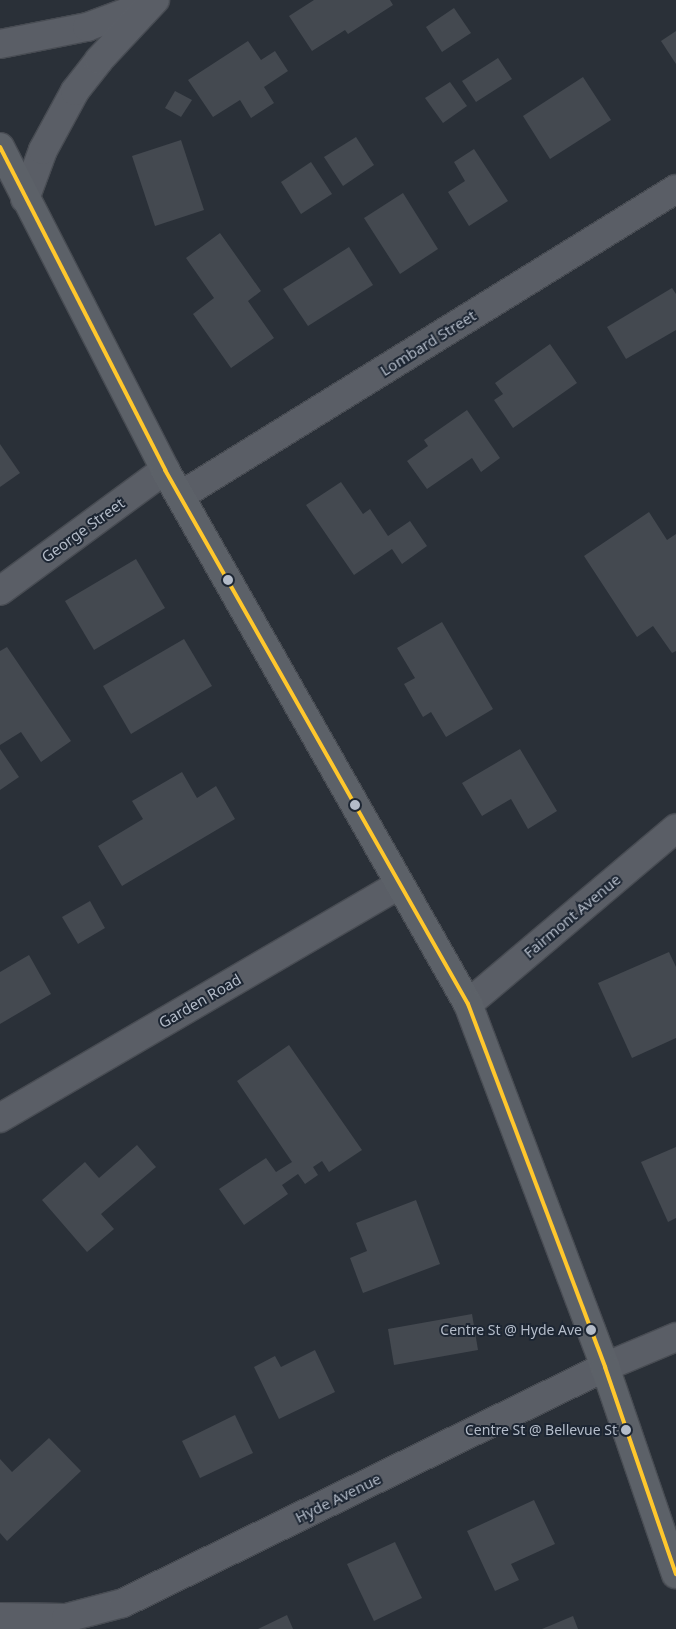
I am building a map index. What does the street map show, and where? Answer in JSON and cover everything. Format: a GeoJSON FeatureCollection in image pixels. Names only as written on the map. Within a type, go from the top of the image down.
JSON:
{"type":"FeatureCollection","features":[{"type":"Feature","properties":{"kind":"main road"},"geometry":{"type":"LineString","coordinates":[[0,147],[165,470],[468,1004],[605,1367],[676,1574]]}},
{"type":"Feature","properties":{"kind":"street"},"geometry":{"type":"LineString","coordinates":[[0,44],[87,27],[153,2]]}},
{"type":"Feature","properties":{"kind":"street"},"geometry":{"type":"LineString","coordinates":[[25,199],[61,113],[99,60],[153,2]]}},
{"type":"Feature","properties":{"kind":"street","name":"Lombard Street"},"geometry":{"type":"LineString","coordinates":[[180,496],[676,189]]}},
{"type":"Feature","properties":{"kind":"street","name":"George Street"},"geometry":{"type":"LineString","coordinates":[[0,591],[165,470]]}},
{"type":"Feature","properties":{"kind":"street","name":"Fairmont Avenue"},"geometry":{"type":"LineString","coordinates":[[468,1004],[676,828]]}},
{"type":"Feature","properties":{"kind":"street","name":"Garden Road"},"geometry":{"type":"LineString","coordinates":[[0,1118],[399,885]]}},
{"type":"Feature","properties":{"kind":"street","name":"Hyde Avenue"},"geometry":{"type":"LineString","coordinates":[[0,1618],[65,1624],[123,1603],[605,1367],[676,1337]]}},
{"type":"Feature","properties":{"kind":"building"},"geometry":{"type":"Polygon","coordinates":[[[314,0],[390,0],[393,5],[348,34],[345,30],[312,51],[289,16],[314,0]]]}},
{"type":"Feature","properties":{"kind":"building"},"geometry":{"type":"Polygon","coordinates":[[[454,8],[471,33],[442,52],[426,27],[454,8]]]}},
{"type":"Feature","properties":{"kind":"building"},"geometry":{"type":"Polygon","coordinates":[[[676,31],[676,64],[661,41],[676,31]]]}},
{"type":"Feature","properties":{"kind":"building"},"geometry":{"type":"Polygon","coordinates":[[[248,41],[261,60],[275,51],[288,71],[264,87],[274,103],[251,118],[240,100],[213,117],[188,80],[248,41]]]}},
{"type":"Feature","properties":{"kind":"building"},"geometry":{"type":"Polygon","coordinates":[[[498,58],[512,79],[476,102],[462,81],[498,58]]]}},
{"type":"Feature","properties":{"kind":"building"},"geometry":{"type":"Polygon","coordinates":[[[583,77],[611,120],[550,159],[523,116],[583,77]]]}},
{"type":"Feature","properties":{"kind":"building"},"geometry":{"type":"Polygon","coordinates":[[[450,82],[467,106],[443,123],[425,98],[450,82]]]}},
{"type":"Feature","properties":{"kind":"building"},"geometry":{"type":"Polygon","coordinates":[[[175,91],[192,100],[181,117],[165,108],[175,91]]]}},
{"type":"Feature","properties":{"kind":"building"},"geometry":{"type":"Polygon","coordinates":[[[356,137],[374,165],[343,186],[324,157],[356,137]]]}},
{"type":"Feature","properties":{"kind":"building"},"geometry":{"type":"Polygon","coordinates":[[[181,140],[204,210],[155,226],[132,156],[181,140]]]}},
{"type":"Feature","properties":{"kind":"building"},"geometry":{"type":"Polygon","coordinates":[[[474,149],[508,201],[469,226],[448,192],[465,181],[454,162],[474,149]]]}},
{"type":"Feature","properties":{"kind":"building"},"geometry":{"type":"Polygon","coordinates":[[[311,162],[332,194],[301,214],[281,182],[311,162]]]}},
{"type":"Feature","properties":{"kind":"building"},"geometry":{"type":"Polygon","coordinates":[[[403,193],[438,249],[400,274],[364,218],[403,193]]]}},
{"type":"Feature","properties":{"kind":"building"},"geometry":{"type":"Polygon","coordinates":[[[220,233],[261,291],[248,301],[274,338],[231,368],[193,314],[214,298],[186,258],[220,233]]]}},
{"type":"Feature","properties":{"kind":"building"},"geometry":{"type":"Polygon","coordinates":[[[349,247],[373,285],[308,326],[283,289],[349,247]]]}},
{"type":"Feature","properties":{"kind":"building"},"geometry":{"type":"Polygon","coordinates":[[[672,288],[676,294],[676,330],[626,359],[607,327],[672,288]]]}},
{"type":"Feature","properties":{"kind":"building"},"geometry":{"type":"Polygon","coordinates":[[[550,344],[577,383],[513,428],[494,400],[503,394],[495,383],[550,344]]]}},
{"type":"Feature","properties":{"kind":"building"},"geometry":{"type":"Polygon","coordinates":[[[467,410],[500,458],[481,472],[472,458],[427,489],[407,461],[428,446],[424,440],[467,410]]]}},
{"type":"Feature","properties":{"kind":"building"},"geometry":{"type":"Polygon","coordinates":[[[0,444],[20,473],[0,487],[0,444]]]}},
{"type":"Feature","properties":{"kind":"building"},"geometry":{"type":"Polygon","coordinates":[[[341,482],[363,514],[370,509],[388,536],[410,521],[427,546],[402,564],[392,549],[354,575],[306,505],[341,482]]]}},
{"type":"Feature","properties":{"kind":"building"},"geometry":{"type":"Polygon","coordinates":[[[649,512],[667,540],[676,534],[676,651],[672,653],[653,626],[637,637],[584,556],[649,512]]]}},
{"type":"Feature","properties":{"kind":"building"},"geometry":{"type":"Polygon","coordinates":[[[136,559],[165,608],[94,650],[65,601],[136,559]]]}},
{"type":"Feature","properties":{"kind":"building"},"geometry":{"type":"Polygon","coordinates":[[[442,622],[493,709],[446,737],[431,712],[423,717],[404,684],[415,678],[397,648],[442,622]]]}},
{"type":"Feature","properties":{"kind":"building"},"geometry":{"type":"Polygon","coordinates":[[[184,639],[212,686],[131,734],[103,686],[184,639]]]}},
{"type":"Feature","properties":{"kind":"building"},"geometry":{"type":"Polygon","coordinates":[[[7,647],[71,741],[41,762],[21,732],[0,745],[0,651],[7,647]]]}},
{"type":"Feature","properties":{"kind":"building"},"geometry":{"type":"Polygon","coordinates":[[[0,749],[19,777],[0,790],[0,749]]]}},
{"type":"Feature","properties":{"kind":"building"},"geometry":{"type":"Polygon","coordinates":[[[520,749],[557,811],[528,829],[511,799],[482,816],[462,783],[520,749]]]}},
{"type":"Feature","properties":{"kind":"building"},"geometry":{"type":"Polygon","coordinates":[[[182,772],[197,798],[216,786],[235,819],[122,886],[98,846],[143,819],[132,801],[182,772]]]}},
{"type":"Feature","properties":{"kind":"building"},"geometry":{"type":"Polygon","coordinates":[[[90,901],[105,928],[78,944],[62,917],[90,901]]]}},
{"type":"Feature","properties":{"kind":"building"},"geometry":{"type":"Polygon","coordinates":[[[669,952],[676,967],[676,1038],[632,1058],[598,983],[669,952]]]}},
{"type":"Feature","properties":{"kind":"building"},"geometry":{"type":"Polygon","coordinates":[[[29,955],[51,994],[0,1024],[0,972],[29,955]]]}},
{"type":"Feature","properties":{"kind":"building"},"geometry":{"type":"Polygon","coordinates":[[[289,1045],[362,1150],[329,1172],[322,1161],[313,1167],[318,1175],[305,1184],[298,1174],[282,1185],[288,1194],[244,1225],[219,1189],[266,1158],[276,1172],[292,1162],[237,1081],[289,1045]]]}},
{"type":"Feature","properties":{"kind":"building"},"geometry":{"type":"Polygon","coordinates":[[[137,1145],[156,1167],[101,1214],[114,1229],[87,1252],[42,1200],[85,1162],[99,1178],[137,1145]]]}},
{"type":"Feature","properties":{"kind":"building"},"geometry":{"type":"Polygon","coordinates":[[[676,1147],[676,1218],[668,1222],[641,1162],[676,1147]]]}},
{"type":"Feature","properties":{"kind":"building"},"geometry":{"type":"Polygon","coordinates":[[[416,1200],[440,1264],[363,1293],[350,1258],[367,1251],[356,1223],[416,1200]]]}},
{"type":"Feature","properties":{"kind":"building"},"geometry":{"type":"Polygon","coordinates":[[[472,1314],[478,1350],[394,1365],[388,1329],[472,1314]]]}},
{"type":"Feature","properties":{"kind":"building"},"geometry":{"type":"Polygon","coordinates":[[[315,1350],[335,1392],[279,1419],[254,1367],[275,1356],[281,1367],[315,1350]]]}},
{"type":"Feature","properties":{"kind":"building"},"geometry":{"type":"Polygon","coordinates":[[[235,1415],[253,1453],[200,1478],[182,1441],[235,1415]]]}},
{"type":"Feature","properties":{"kind":"building"},"geometry":{"type":"Polygon","coordinates":[[[49,1438],[81,1471],[7,1541],[0,1533],[0,1459],[12,1472],[49,1438]]]}},
{"type":"Feature","properties":{"kind":"building"},"geometry":{"type":"Polygon","coordinates":[[[534,1500],[555,1544],[511,1564],[519,1580],[495,1591],[467,1531],[534,1500]]]}},
{"type":"Feature","properties":{"kind":"building"},"geometry":{"type":"Polygon","coordinates":[[[395,1542],[422,1598],[374,1621],[347,1564],[395,1542]]]}},
{"type":"Feature","properties":{"kind":"building"},"geometry":{"type":"Polygon","coordinates":[[[287,1615],[293,1629],[258,1629],[287,1615]]]}},
{"type":"Feature","properties":{"kind":"building"},"geometry":{"type":"Polygon","coordinates":[[[573,1616],[578,1629],[542,1629],[573,1616]]]}},
{"type":"Feature","properties":{"kind":"transit line"},"geometry":{"type":"LineString","coordinates":[[0,147],[165,470],[468,1004],[605,1367],[676,1574]]}},
{"type":"Feature","properties":{"kind":"place","name":"Centre St @ Hyde Ave"},"geometry":{"type":"Point","coordinates":[591,1330]}},
{"type":"Feature","properties":{"kind":"place","name":"Centre St @ Bellevue St"},"geometry":{"type":"Point","coordinates":[626,1430]}}]}
